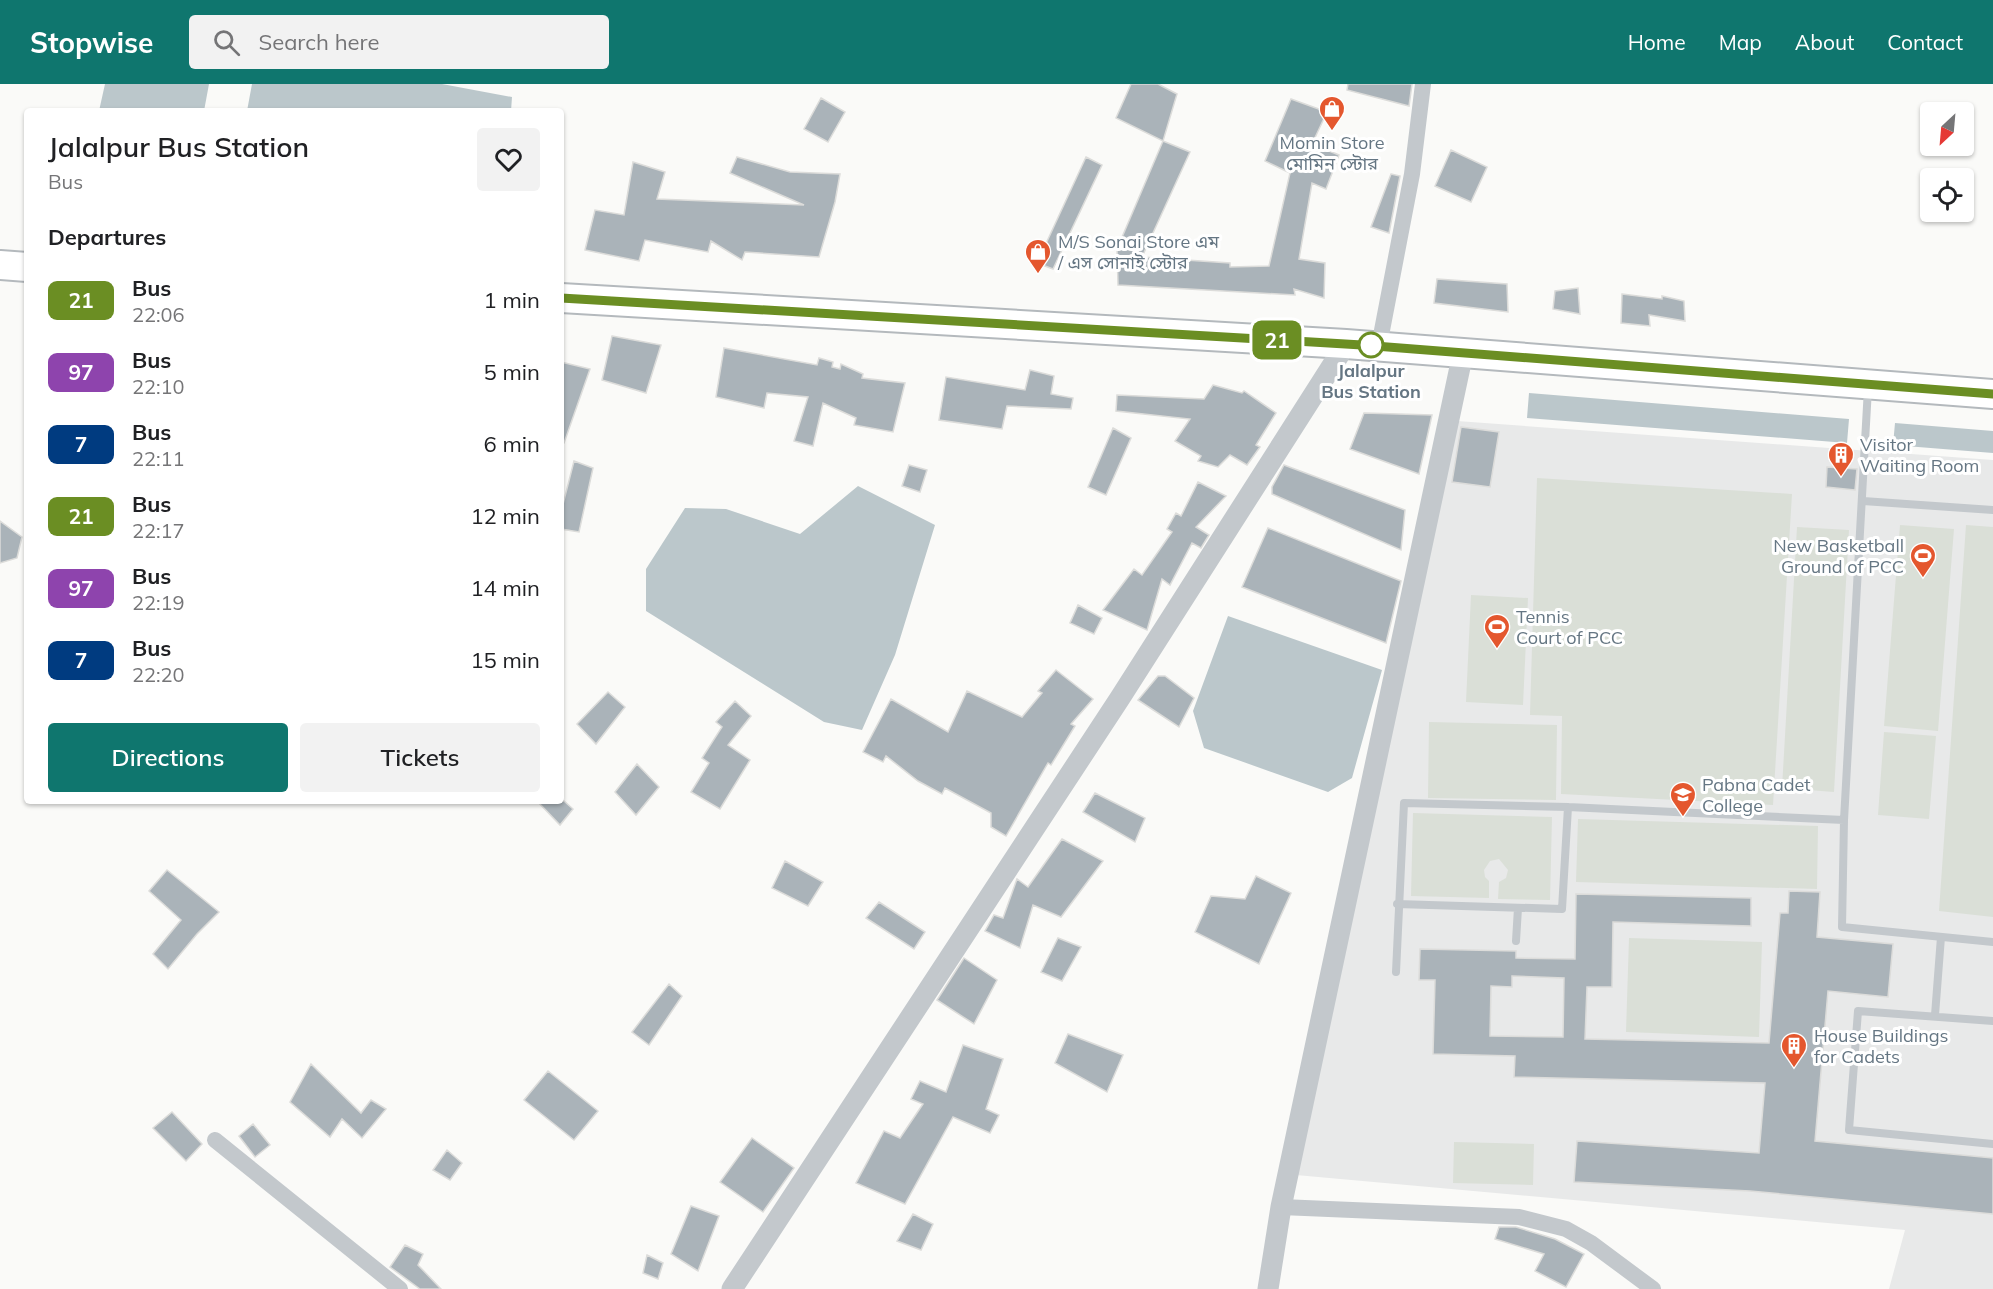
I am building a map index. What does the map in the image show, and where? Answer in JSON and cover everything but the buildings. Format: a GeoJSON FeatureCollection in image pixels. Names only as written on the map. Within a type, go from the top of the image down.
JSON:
{"type":"FeatureCollection","features":[{"type":"Feature","properties":{"kind":"highway"},"geometry":{"type":"LineString","coordinates":[[0,265],[24,267]]}},
{"type":"Feature","properties":{"kind":"highway"},"geometry":{"type":"LineString","coordinates":[[564,298],[1379,346],[1993,394]]}},
{"type":"Feature","properties":{"kind":"street"},"geometry":{"type":"LineString","coordinates":[[1379,346],[1412,174],[1423,84]]}},
{"type":"Feature","properties":{"kind":"street"},"geometry":{"type":"LineString","coordinates":[[732,1289],[1120,698],[1346,344]]}},
{"type":"Feature","properties":{"kind":"street"},"geometry":{"type":"LineString","coordinates":[[1268,1289],[1281,1206],[1463,353]]}},
{"type":"Feature","properties":{"kind":"street"},"geometry":{"type":"LineString","coordinates":[[215,1140],[400,1289]]}},
{"type":"Feature","properties":{"kind":"street"},"geometry":{"type":"LineString","coordinates":[[1281,1206],[1519,1217],[1566,1229],[1591,1243],[1653,1289]]}},
{"type":"Feature","properties":{"kind":"lane"},"geometry":{"type":"LineString","coordinates":[[1869,385],[1844,820],[1842,927],[1993,942]]}},
{"type":"Feature","properties":{"kind":"lane"},"geometry":{"type":"LineString","coordinates":[[1863,501],[1993,510]]}},
{"type":"Feature","properties":{"kind":"lane"},"geometry":{"type":"LineString","coordinates":[[1396,972],[1397,904],[1404,803],[1568,807],[1844,820]]}},
{"type":"Feature","properties":{"kind":"lane"},"geometry":{"type":"LineString","coordinates":[[1397,904],[1562,909],[1568,807]]}},
{"type":"Feature","properties":{"kind":"lane"},"geometry":{"type":"LineString","coordinates":[[1516,941],[1518,908]]}},
{"type":"Feature","properties":{"kind":"lane"},"geometry":{"type":"LineString","coordinates":[[1935,1015],[1941,937]]}},
{"type":"Feature","properties":{"kind":"lane"},"geometry":{"type":"LineString","coordinates":[[1993,1021],[1858,1011],[1849,1130],[1993,1144]]}},
{"type":"Feature","properties":{"kind":"shaded area"},"geometry":{"type":"Polygon","coordinates":[[[105,84],[209,84],[205,108],[100,108],[105,84]]]}},
{"type":"Feature","properties":{"kind":"shaded area"},"geometry":{"type":"Polygon","coordinates":[[[252,84],[442,84],[512,97],[511,108],[248,108],[252,84]]]}},
{"type":"Feature","properties":{"kind":"shaded area"},"geometry":{"type":"Polygon","coordinates":[[[1529,393],[1849,419],[1847,443],[1527,418],[1529,393]]]}},
{"type":"Feature","properties":{"kind":"shaded area","name":"Pabna Cadet College"},"geometry":{"type":"Polygon","coordinates":[[[1457,421],[1993,460],[1993,1289],[1889,1289],[1905,1230],[1296,1175],[1457,421]]]}},
{"type":"Feature","properties":{"kind":"shaded area"},"geometry":{"type":"Polygon","coordinates":[[[1895,423],[1993,431],[1993,453],[1893,445],[1895,423]]]}},
{"type":"Feature","properties":{"kind":"shaded area"},"geometry":{"type":"Polygon","coordinates":[[[1537,478],[1792,494],[1773,805],[1561,794],[1562,716],[1530,715],[1537,478]]]}},
{"type":"Feature","properties":{"kind":"shaded area"},"geometry":{"type":"Polygon","coordinates":[[[858,486],[935,525],[895,655],[862,730],[824,722],[646,611],[646,569],[685,508],[726,509],[800,534],[858,486]]]}},
{"type":"Feature","properties":{"kind":"shaded area"},"geometry":{"type":"Polygon","coordinates":[[[1900,525],[1954,529],[1938,731],[1884,726],[1900,525]]]}},
{"type":"Feature","properties":{"kind":"shaded area"},"geometry":{"type":"Polygon","coordinates":[[[1966,525],[1993,527],[1993,917],[1939,911],[1966,525]]]}},
{"type":"Feature","properties":{"kind":"shaded area"},"geometry":{"type":"Polygon","coordinates":[[[1797,527],[1849,530],[1834,792],[1782,788],[1797,527]]]}},
{"type":"Feature","properties":{"kind":"shaded area","name":"Tennis Court of PCC"},"geometry":{"type":"Polygon","coordinates":[[[1471,595],[1528,598],[1523,705],[1466,702],[1471,595]]]}},
{"type":"Feature","properties":{"kind":"shaded area"},"geometry":{"type":"Polygon","coordinates":[[[1228,616],[1382,670],[1352,778],[1328,792],[1204,748],[1193,711],[1228,616]]]}},
{"type":"Feature","properties":{"kind":"shaded area"},"geometry":{"type":"Polygon","coordinates":[[[1429,722],[1557,725],[1556,800],[1428,798],[1429,722]]]}},
{"type":"Feature","properties":{"kind":"shaded area"},"geometry":{"type":"Polygon","coordinates":[[[1884,732],[1936,736],[1929,819],[1878,815],[1884,732]]]}},
{"type":"Feature","properties":{"kind":"shaded area"},"geometry":{"type":"Polygon","coordinates":[[[1413,813],[1552,817],[1550,900],[1498,899],[1499,882],[1506,878],[1508,870],[1499,859],[1490,861],[1484,870],[1485,877],[1489,881],[1489,898],[1411,896],[1413,813]]]}},
{"type":"Feature","properties":{"kind":"shaded area"},"geometry":{"type":"Polygon","coordinates":[[[1578,819],[1818,826],[1817,889],[1576,882],[1578,819]]]}},
{"type":"Feature","properties":{"kind":"shaded area"},"geometry":{"type":"Polygon","coordinates":[[[1629,938],[1762,942],[1759,1037],[1626,1032],[1629,938]]]}},
{"type":"Feature","properties":{"kind":"shaded area"},"geometry":{"type":"Polygon","coordinates":[[[1454,1142],[1534,1144],[1533,1185],[1453,1183],[1454,1142]]]}},
{"type":"Feature","properties":{"kind":"bus line","name":"21"},"geometry":{"type":"LineString","coordinates":[[564,298],[1362,345],[1993,394]]}},
{"type":"Feature","properties":{"kind":"place","name":"Momin Store মোমিন স্টোর"},"geometry":{"type":"Point","coordinates":[1332,132]}},
{"type":"Feature","properties":{"kind":"place","name":"M/S Sonai Store এম / এস সোনাই স্টোর"},"geometry":{"type":"Point","coordinates":[1038,275]}},
{"type":"Feature","properties":{"kind":"place","name":"Jalalpur Bus Station"},"geometry":{"type":"Point","coordinates":[1371,345]}},
{"type":"Feature","properties":{"kind":"place","name":"Visitor Waiting Room"},"geometry":{"type":"Point","coordinates":[1841,478]}},
{"type":"Feature","properties":{"kind":"place","name":"New Basketball Ground of PCC"},"geometry":{"type":"Point","coordinates":[1923,579]}},
{"type":"Feature","properties":{"kind":"place","name":"Tennis Court of PCC"},"geometry":{"type":"Point","coordinates":[1497,650]}},
{"type":"Feature","properties":{"kind":"place","name":"Pabna Cadet College"},"geometry":{"type":"Point","coordinates":[1683,818]}},
{"type":"Feature","properties":{"kind":"place","name":"House Buildings for Cadets"},"geometry":{"type":"Point","coordinates":[1794,1069]}}]}
